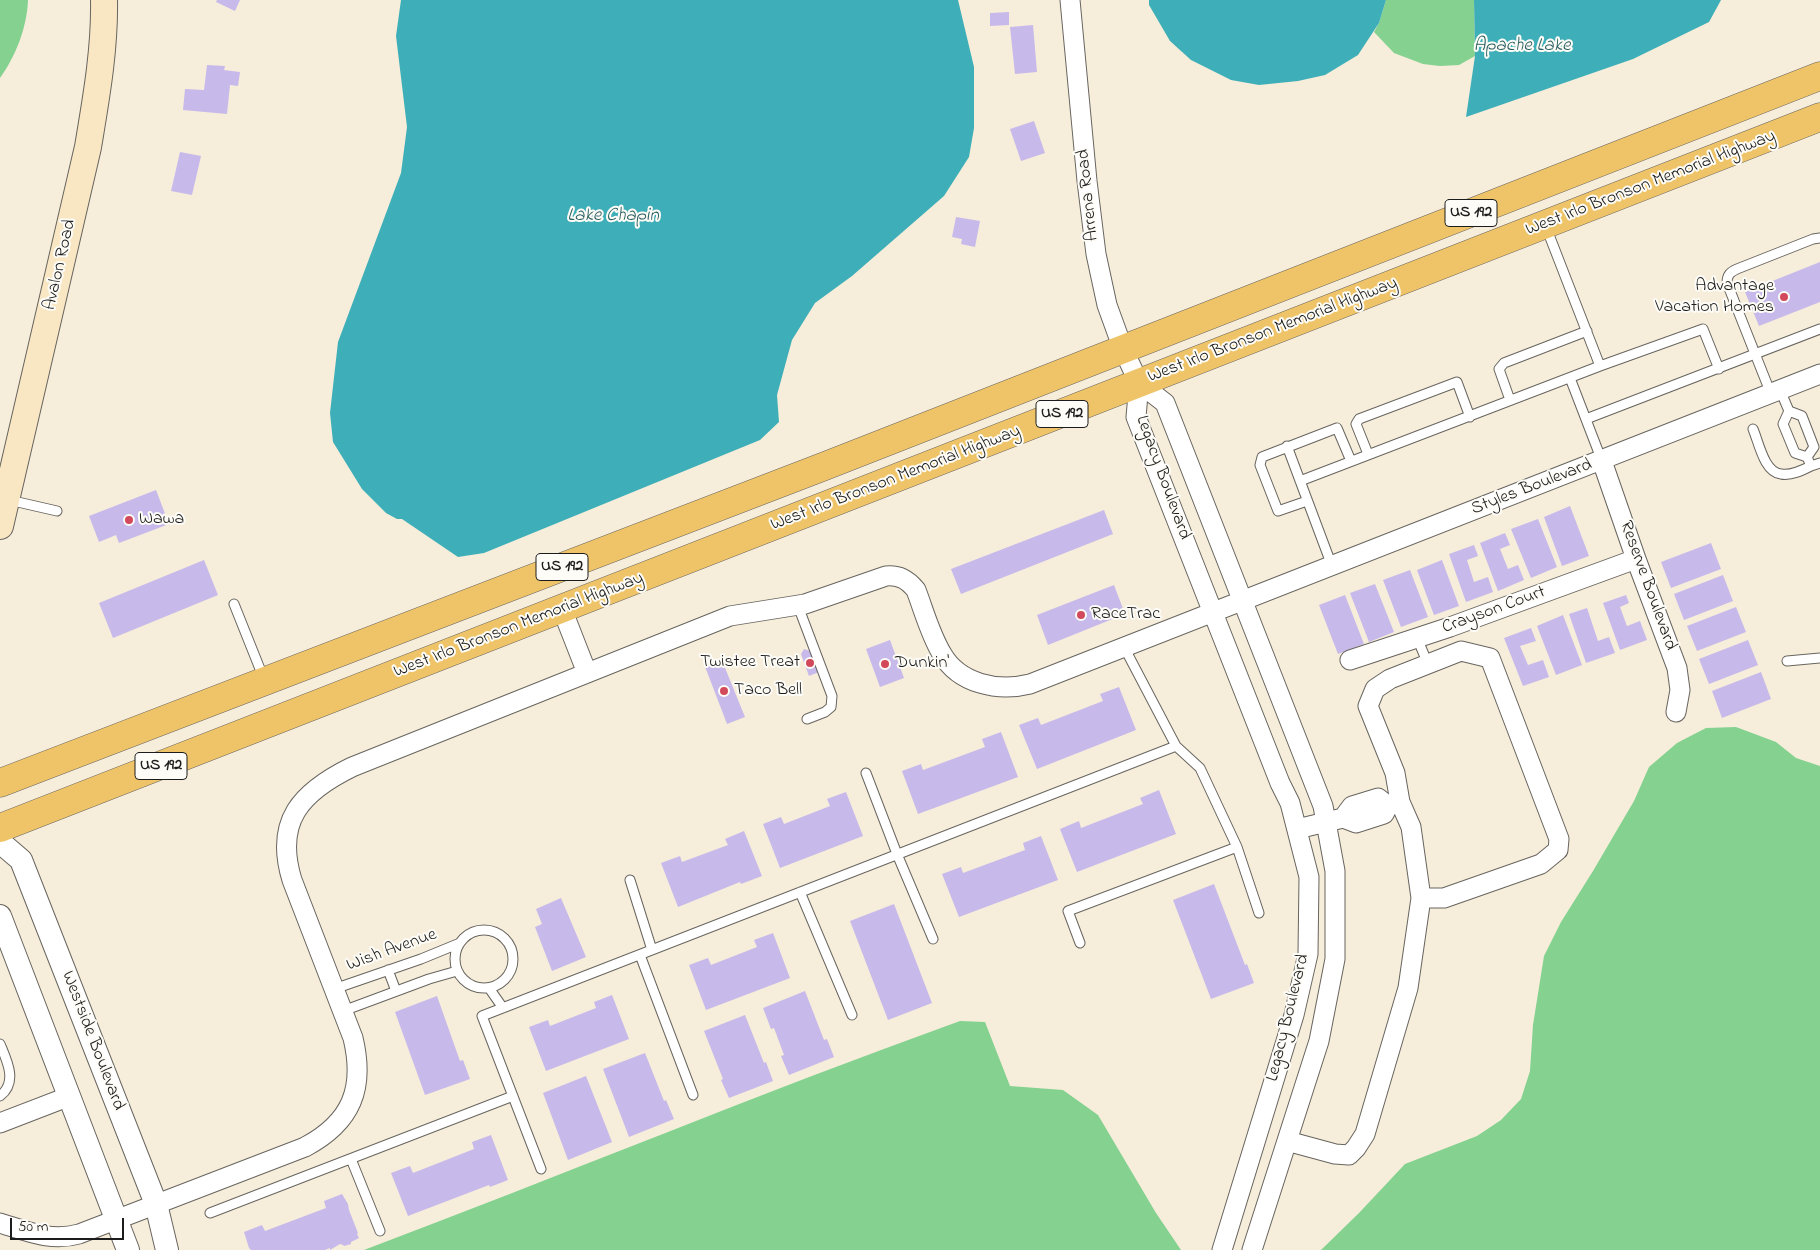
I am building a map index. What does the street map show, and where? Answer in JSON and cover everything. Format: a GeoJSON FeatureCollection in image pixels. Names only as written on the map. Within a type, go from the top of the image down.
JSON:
{"type":"FeatureCollection","features":[{"type":"Feature","properties":{"kind":"highway","name":"West Irlo Bronson Memorial Highway"},"geometry":{"type":"LineString","coordinates":[[0,783],[602,552],[1820,76]]}},
{"type":"Feature","properties":{"kind":"highway","name":"West Irlo Bronson Memorial Highway"},"geometry":{"type":"LineString","coordinates":[[0,828],[1820,117]]}},
{"type":"Feature","properties":{"kind":"highway"},"geometry":{"type":"LineString","coordinates":[[562,609],[574,585],[602,552]]}},
{"type":"Feature","properties":{"kind":"main road","name":"Avalon Road"},"geometry":{"type":"LineString","coordinates":[[0,526],[88,147],[101,54],[104,0]]}},
{"type":"Feature","properties":{"kind":"street","name":"Arrena Road"},"geometry":{"type":"LineString","coordinates":[[1070,0],[1096,254],[1107,305],[1123,349],[1139,383]]}},
{"type":"Feature","properties":{"kind":"street","name":"Styles Boulevard"},"geometry":{"type":"LineString","coordinates":[[0,1223],[58,1238],[79,1234],[305,1147],[320,1139],[343,1118],[352,1102],[357,1086],[358,1070],[353,1038],[292,880],[286,858],[287,836],[294,813],[303,801],[324,782],[352,767],[730,616],[798,606],[886,576],[895,575],[903,578],[916,590],[937,645],[948,663],[965,677],[989,686],[1016,688],[1214,613],[1820,374]]}},
{"type":"Feature","properties":{"kind":"street","name":"Legacy Boulevard"},"geometry":{"type":"LineString","coordinates":[[1139,383],[1165,403],[1323,806],[1334,820],[1335,958],[1319,1041],[1252,1250]]}},
{"type":"Feature","properties":{"kind":"street","name":"Legacy Boulevard"},"geometry":{"type":"LineString","coordinates":[[1139,383],[1136,416],[1280,783],[1290,803],[1308,877],[1308,954],[1294,1014],[1222,1250]]}},
{"type":"Feature","properties":{"kind":"street","name":"Reserve Boulevard"},"geometry":{"type":"LineString","coordinates":[[1602,461],[1677,668],[1680,690],[1676,712]]}},
{"type":"Feature","properties":{"kind":"street","name":"Crayson Court"},"geometry":{"type":"LineString","coordinates":[[1350,660],[1417,638],[1636,559]]}},
{"type":"Feature","properties":{"kind":"street"},"geometry":{"type":"LineString","coordinates":[[562,609],[587,673]]}},
{"type":"Feature","properties":{"kind":"street"},"geometry":{"type":"LineString","coordinates":[[1287,1141],[1335,1154],[1349,1155],[1365,1134],[1408,988],[1420,898],[1412,827],[1394,804],[1395,773],[1368,706],[1375,689],[1390,679],[1460,651],[1490,658],[1559,839],[1558,850],[1541,864],[1444,898],[1420,898]]}},
{"type":"Feature","properties":{"kind":"street"},"geometry":{"type":"LineString","coordinates":[[1297,830],[1334,820],[1356,823],[1384,814],[1394,804]]}},
{"type":"Feature","properties":{"kind":"street","name":"Westside Boulevard"},"geometry":{"type":"LineString","coordinates":[[0,842],[22,860],[156,1204],[167,1250]]}},
{"type":"Feature","properties":{"kind":"street"},"geometry":{"type":"LineString","coordinates":[[0,916],[128,1250]]}},
{"type":"Feature","properties":{"kind":"street"},"geometry":{"type":"LineString","coordinates":[[0,1123],[70,1096]]}},
{"type":"Feature","properties":{"kind":"lane"},"geometry":{"type":"LineString","coordinates":[[1545,225],[1600,366]]}},
{"type":"Feature","properties":{"kind":"lane"},"geometry":{"type":"LineString","coordinates":[[1807,457],[1814,446],[1802,416],[1788,411],[1775,392],[1756,355],[1728,283],[1729,274],[1737,269],[1813,239],[1820,238]]}},
{"type":"Feature","properties":{"kind":"lane"},"geometry":{"type":"LineString","coordinates":[[1300,481],[1600,366],[1703,329],[1719,369]]}},
{"type":"Feature","properties":{"kind":"lane"},"geometry":{"type":"LineString","coordinates":[[1586,419],[1820,330]]}},
{"type":"Feature","properties":{"kind":"lane"},"geometry":{"type":"LineString","coordinates":[[1510,400],[1499,369],[1504,363],[1587,331]]}},
{"type":"Feature","properties":{"kind":"lane"},"geometry":{"type":"LineString","coordinates":[[1570,378],[1602,461]]}},
{"type":"Feature","properties":{"kind":"lane"},"geometry":{"type":"LineString","coordinates":[[1368,454],[1356,424],[1359,419],[1457,382],[1470,417]]}},
{"type":"Feature","properties":{"kind":"lane"},"geometry":{"type":"LineString","coordinates":[[1788,411],[1783,424],[1794,453],[1807,457],[1816,464]]}},
{"type":"Feature","properties":{"kind":"lane"},"geometry":{"type":"LineString","coordinates":[[1307,500],[1278,511],[1260,465],[1262,457],[1337,428],[1351,461]]}},
{"type":"Feature","properties":{"kind":"lane"},"geometry":{"type":"LineString","coordinates":[[1753,429],[1771,469],[1781,474],[1796,472],[1816,464]]}},
{"type":"Feature","properties":{"kind":"lane"},"geometry":{"type":"LineString","coordinates":[[1287,446],[1332,566]]}},
{"type":"Feature","properties":{"kind":"lane"},"geometry":{"type":"LineString","coordinates":[[6,500],[58,511]]}},
{"type":"Feature","properties":{"kind":"lane"},"geometry":{"type":"LineString","coordinates":[[234,604],[265,681]]}},
{"type":"Feature","properties":{"kind":"lane"},"geometry":{"type":"LineString","coordinates":[[798,606],[832,696],[831,707],[825,712],[808,719]]}},
{"type":"Feature","properties":{"kind":"lane"},"geometry":{"type":"LineString","coordinates":[[1417,638],[1428,664]]}},
{"type":"Feature","properties":{"kind":"lane"},"geometry":{"type":"LineString","coordinates":[[1124,647],[1176,746],[1200,768],[1237,847],[1259,913]]}},
{"type":"Feature","properties":{"kind":"lane"},"geometry":{"type":"LineString","coordinates":[[1788,661],[1820,658]]}},
{"type":"Feature","properties":{"kind":"lane"},"geometry":{"type":"LineString","coordinates":[[541,1169],[482,1016],[1176,746]]}},
{"type":"Feature","properties":{"kind":"lane"},"geometry":{"type":"LineString","coordinates":[[866,773],[897,854],[933,939]]}},
{"type":"Feature","properties":{"kind":"lane"},"geometry":{"type":"LineString","coordinates":[[1080,943],[1068,911],[1237,847]]}},
{"type":"Feature","properties":{"kind":"lane"},"geometry":{"type":"LineString","coordinates":[[630,880],[652,950]]}},
{"type":"Feature","properties":{"kind":"lane"},"geometry":{"type":"LineString","coordinates":[[800,892],[852,1016]]}},
{"type":"Feature","properties":{"kind":"lane","name":"Wish Avenue"},"geometry":{"type":"LineString","coordinates":[[457,971],[456,951],[466,936],[475,931],[484,930],[502,936],[509,943],[512,952],[513,962],[511,971],[506,979],[498,985],[489,988]]}},
{"type":"Feature","properties":{"kind":"lane","name":"Wish Avenue"},"geometry":{"type":"LineString","coordinates":[[334,989],[421,959],[460,943]]}},
{"type":"Feature","properties":{"kind":"lane"},"geometry":{"type":"LineString","coordinates":[[640,955],[693,1095]]}},
{"type":"Feature","properties":{"kind":"lane"},"geometry":{"type":"LineString","coordinates":[[388,970],[396,991]]}},
{"type":"Feature","properties":{"kind":"lane"},"geometry":{"type":"LineString","coordinates":[[343,1012],[396,991],[457,971],[462,979],[470,985],[479,988],[489,988],[503,1008]]}},
{"type":"Feature","properties":{"kind":"lane"},"geometry":{"type":"LineString","coordinates":[[0,1082],[3,1058]]}},
{"type":"Feature","properties":{"kind":"lane"},"geometry":{"type":"LineString","coordinates":[[0,1096],[7,1090],[3,1058]]}},
{"type":"Feature","properties":{"kind":"lane"},"geometry":{"type":"LineString","coordinates":[[210,1213],[513,1096]]}},
{"type":"Feature","properties":{"kind":"lane"},"geometry":{"type":"LineString","coordinates":[[351,1159],[380,1231]]}},
{"type":"Feature","properties":{"kind":"green space"},"geometry":{"type":"Polygon","coordinates":[[[0,0],[28,0],[20,41],[0,78],[0,0]]]}},
{"type":"Feature","properties":{"kind":"green space"},"geometry":{"type":"Polygon","coordinates":[[[1386,0],[1474,0],[1475,56],[1459,65],[1440,66],[1423,64],[1394,53],[1374,32],[1379,23],[1386,0]]]}},
{"type":"Feature","properties":{"kind":"green space"},"geometry":{"type":"Polygon","coordinates":[[[1736,727],[1776,742],[1796,758],[1820,766],[1820,1250],[1321,1250],[1405,1164],[1477,1136],[1501,1120],[1521,1099],[1530,1071],[1533,1025],[1544,956],[1561,922],[1634,801],[1649,767],[1677,743],[1706,728],[1736,727]]]}},
{"type":"Feature","properties":{"kind":"green space"},"geometry":{"type":"Polygon","coordinates":[[[960,1021],[985,1022],[1010,1086],[1063,1090],[1098,1115],[1156,1213],[1181,1250],[364,1250],[885,1048],[960,1021]]]}},
{"type":"Feature","properties":{"kind":"water","name":"Lake Chapin"},"geometry":{"type":"Polygon","coordinates":[[[401,0],[958,0],[974,67],[974,128],[969,157],[944,196],[852,276],[815,303],[792,340],[777,395],[779,422],[760,440],[484,553],[458,557],[402,519],[397,519],[386,513],[362,489],[333,442],[330,413],[338,342],[401,173],[407,127],[396,36],[401,0]]]}},
{"type":"Feature","properties":{"kind":"water"},"geometry":{"type":"Polygon","coordinates":[[[1149,0],[1386,0],[1379,23],[1358,55],[1325,75],[1298,81],[1259,85],[1231,80],[1191,60],[1170,41],[1149,5],[1149,0]]]}},
{"type":"Feature","properties":{"kind":"water","name":"Apache Lake"},"geometry":{"type":"Polygon","coordinates":[[[1474,0],[1721,0],[1709,22],[1633,59],[1466,117],[1475,56],[1474,0]]]}},
{"type":"Feature","properties":{"kind":"building"},"geometry":{"type":"Polygon","coordinates":[[[217,0],[240,0],[235,11],[216,2],[217,0]]]}},
{"type":"Feature","properties":{"kind":"building"},"geometry":{"type":"Polygon","coordinates":[[[1009,12],[1009,25],[990,26],[990,13],[1009,12]]]}},
{"type":"Feature","properties":{"kind":"building"},"geometry":{"type":"Polygon","coordinates":[[[1033,25],[1037,72],[1015,74],[1010,27],[1033,25]]]}},
{"type":"Feature","properties":{"kind":"building"},"geometry":{"type":"Polygon","coordinates":[[[207,65],[225,66],[224,70],[240,72],[238,86],[230,85],[227,114],[183,110],[185,89],[204,90],[207,65]]]}},
{"type":"Feature","properties":{"kind":"building"},"geometry":{"type":"Polygon","coordinates":[[[1034,121],[1045,153],[1021,161],[1010,129],[1034,121]]]}},
{"type":"Feature","properties":{"kind":"building"},"geometry":{"type":"Polygon","coordinates":[[[180,152],[201,156],[192,195],[171,191],[180,152]]]}},
{"type":"Feature","properties":{"kind":"building"},"geometry":{"type":"Polygon","coordinates":[[[956,217],[980,221],[975,247],[961,244],[962,239],[952,237],[956,217]]]}},
{"type":"Feature","properties":{"kind":"building","name":"Advantage Vacation Homes"},"geometry":{"type":"Polygon","coordinates":[[[1820,262],[1820,302],[1759,326],[1745,292],[1820,262]]]}},
{"type":"Feature","properties":{"kind":"building","name":"Wawa"},"geometry":{"type":"Polygon","coordinates":[[[156,490],[169,524],[119,543],[116,535],[99,542],[89,516],[156,490]]]}},
{"type":"Feature","properties":{"kind":"building"},"geometry":{"type":"Polygon","coordinates":[[[1570,506],[1589,556],[1562,566],[1544,517],[1570,506]]]}},
{"type":"Feature","properties":{"kind":"building"},"geometry":{"type":"Polygon","coordinates":[[[1104,510],[1113,534],[961,594],[951,569],[1104,510]]]}},
{"type":"Feature","properties":{"kind":"building"},"geometry":{"type":"Polygon","coordinates":[[[1538,519],[1557,567],[1531,578],[1511,529],[1538,519]]]}},
{"type":"Feature","properties":{"kind":"building"},"geometry":{"type":"Polygon","coordinates":[[[1505,533],[1510,545],[1500,549],[1508,569],[1518,565],[1524,580],[1498,591],[1480,543],[1505,533]]]}},
{"type":"Feature","properties":{"kind":"building"},"geometry":{"type":"Polygon","coordinates":[[[1711,543],[1721,569],[1671,588],[1661,562],[1711,543]]]}},
{"type":"Feature","properties":{"kind":"building"},"geometry":{"type":"Polygon","coordinates":[[[1474,545],[1478,556],[1467,560],[1474,582],[1488,577],[1493,592],[1466,602],[1449,554],[1474,545]]]}},
{"type":"Feature","properties":{"kind":"building"},"geometry":{"type":"Polygon","coordinates":[[[204,560],[218,595],[113,638],[99,603],[204,560]]]}},
{"type":"Feature","properties":{"kind":"building"},"geometry":{"type":"Polygon","coordinates":[[[1442,560],[1459,606],[1434,615],[1417,570],[1442,560]]]}},
{"type":"Feature","properties":{"kind":"building"},"geometry":{"type":"Polygon","coordinates":[[[1410,570],[1428,617],[1401,627],[1383,580],[1410,570]]]}},
{"type":"Feature","properties":{"kind":"building"},"geometry":{"type":"Polygon","coordinates":[[[1723,575],[1733,601],[1684,620],[1674,594],[1723,575]]]}},
{"type":"Feature","properties":{"kind":"building"},"geometry":{"type":"Polygon","coordinates":[[[1375,584],[1394,632],[1369,642],[1350,593],[1375,584]]]}},
{"type":"Feature","properties":{"kind":"building","name":"RaceTrac"},"geometry":{"type":"Polygon","coordinates":[[[1114,585],[1125,614],[1048,645],[1037,615],[1114,585]]]}},
{"type":"Feature","properties":{"kind":"building"},"geometry":{"type":"Polygon","coordinates":[[[1345,595],[1364,644],[1338,654],[1319,605],[1345,595]]]}},
{"type":"Feature","properties":{"kind":"building"},"geometry":{"type":"Polygon","coordinates":[[[1626,595],[1629,603],[1620,607],[1627,626],[1640,621],[1647,640],[1620,650],[1603,603],[1626,595]]]}},
{"type":"Feature","properties":{"kind":"building"},"geometry":{"type":"Polygon","coordinates":[[[1736,607],[1746,632],[1697,651],[1687,626],[1736,607]]]}},
{"type":"Feature","properties":{"kind":"building"},"geometry":{"type":"Polygon","coordinates":[[[1587,608],[1598,641],[1609,637],[1615,653],[1586,663],[1569,614],[1587,608]]]}},
{"type":"Feature","properties":{"kind":"building"},"geometry":{"type":"Polygon","coordinates":[[[1563,615],[1582,665],[1556,675],[1537,626],[1563,615]]]}},
{"type":"Feature","properties":{"kind":"building"},"geometry":{"type":"Polygon","coordinates":[[[1531,628],[1536,641],[1520,646],[1528,665],[1543,660],[1549,677],[1523,686],[1504,638],[1531,628]]]}},
{"type":"Feature","properties":{"kind":"building","name":"Dunkin'"},"geometry":{"type":"Polygon","coordinates":[[[890,640],[904,678],[880,687],[866,649],[890,640]]]}},
{"type":"Feature","properties":{"kind":"building"},"geometry":{"type":"Polygon","coordinates":[[[1748,640],[1758,665],[1709,684],[1699,659],[1748,640]]]}},
{"type":"Feature","properties":{"kind":"building","name":"Twistee Treat"},"geometry":{"type":"Polygon","coordinates":[[[804,649],[810,651],[819,672],[809,676],[801,654],[804,649]]]}},
{"type":"Feature","properties":{"kind":"building","name":"Taco Bell"},"geometry":{"type":"Polygon","coordinates":[[[721,658],[745,717],[727,724],[704,664],[721,658]]]}},
{"type":"Feature","properties":{"kind":"building"},"geometry":{"type":"Polygon","coordinates":[[[1761,672],[1771,699],[1722,718],[1712,691],[1761,672]]]}},
{"type":"Feature","properties":{"kind":"building"},"geometry":{"type":"Polygon","coordinates":[[[1119,687],[1136,730],[1037,769],[1019,725],[1038,718],[1041,725],[1103,701],[1100,694],[1119,687]]]}},
{"type":"Feature","properties":{"kind":"building"},"geometry":{"type":"Polygon","coordinates":[[[1001,732],[1018,777],[918,814],[902,771],[921,764],[923,770],[985,747],[982,739],[1001,732]]]}},
{"type":"Feature","properties":{"kind":"building"},"geometry":{"type":"Polygon","coordinates":[[[1159,790],[1176,834],[1077,872],[1060,829],[1079,821],[1081,828],[1143,804],[1140,798],[1159,790]]]}},
{"type":"Feature","properties":{"kind":"building"},"geometry":{"type":"Polygon","coordinates":[[[846,792],[863,836],[780,868],[763,824],[781,817],[784,824],[830,806],[827,799],[846,792]]]}},
{"type":"Feature","properties":{"kind":"building"},"geometry":{"type":"Polygon","coordinates":[[[744,831],[762,876],[741,884],[740,882],[678,907],[661,863],[680,856],[682,862],[728,845],[725,839],[744,831]]]}},
{"type":"Feature","properties":{"kind":"building"},"geometry":{"type":"Polygon","coordinates":[[[1041,836],[1058,880],[959,917],[942,874],[961,867],[963,873],[1025,850],[1023,843],[1041,836]]]}},
{"type":"Feature","properties":{"kind":"building"},"geometry":{"type":"Polygon","coordinates":[[[1214,884],[1245,965],[1247,964],[1254,983],[1211,999],[1173,900],[1214,884]]]}},
{"type":"Feature","properties":{"kind":"building"},"geometry":{"type":"Polygon","coordinates":[[[561,898],[586,957],[552,971],[535,927],[542,924],[536,909],[561,898]]]}},
{"type":"Feature","properties":{"kind":"building"},"geometry":{"type":"Polygon","coordinates":[[[894,904],[932,1003],[888,1020],[850,921],[894,904]]]}},
{"type":"Feature","properties":{"kind":"building"},"geometry":{"type":"Polygon","coordinates":[[[773,933],[790,978],[706,1010],[689,965],[708,958],[711,965],[757,947],[754,940],[773,933]]]}},
{"type":"Feature","properties":{"kind":"building"},"geometry":{"type":"Polygon","coordinates":[[[805,991],[824,1040],[827,1039],[834,1057],[789,1075],[781,1056],[784,1055],[774,1028],[771,1029],[763,1008],[805,991]]]}},
{"type":"Feature","properties":{"kind":"building"},"geometry":{"type":"Polygon","coordinates":[[[612,995],[629,1039],[546,1071],[529,1027],[548,1020],[550,1026],[596,1008],[594,1002],[612,995]]]}},
{"type":"Feature","properties":{"kind":"building"},"geometry":{"type":"Polygon","coordinates":[[[437,996],[460,1061],[463,1060],[470,1079],[425,1095],[395,1012],[437,996]]]}},
{"type":"Feature","properties":{"kind":"building"},"geometry":{"type":"Polygon","coordinates":[[[745,1015],[773,1081],[729,1098],[704,1031],[745,1015]]]}},
{"type":"Feature","properties":{"kind":"building"},"geometry":{"type":"Polygon","coordinates":[[[645,1053],[664,1101],[666,1100],[674,1119],[629,1137],[603,1069],[645,1053]]]}},
{"type":"Feature","properties":{"kind":"building"},"geometry":{"type":"Polygon","coordinates":[[[586,1076],[612,1142],[568,1160],[543,1093],[586,1076]]]}},
{"type":"Feature","properties":{"kind":"building"},"geometry":{"type":"Polygon","coordinates":[[[491,1135],[508,1180],[490,1187],[489,1185],[408,1216],[391,1173],[410,1166],[413,1173],[474,1149],[472,1142],[491,1135]]]}},
{"type":"Feature","properties":{"kind":"building"},"geometry":{"type":"Polygon","coordinates":[[[342,1194],[348,1204],[359,1238],[351,1242],[351,1244],[344,1246],[340,1244],[330,1250],[330,1248],[325,1250],[251,1250],[249,1248],[244,1232],[262,1225],[265,1231],[326,1208],[324,1201],[342,1194]]]}},
{"type":"Feature","properties":{"kind":"place","name":"Advantage Vacation Homes"},"geometry":{"type":"Point","coordinates":[1784,297]}},
{"type":"Feature","properties":{"kind":"place","name":"Wawa"},"geometry":{"type":"Point","coordinates":[129,520]}},
{"type":"Feature","properties":{"kind":"place","name":"RaceTrac"},"geometry":{"type":"Point","coordinates":[1081,615]}},
{"type":"Feature","properties":{"kind":"place","name":"Twistee Treat"},"geometry":{"type":"Point","coordinates":[810,663]}},
{"type":"Feature","properties":{"kind":"place","name":"Dunkin'"},"geometry":{"type":"Point","coordinates":[885,664]}},
{"type":"Feature","properties":{"kind":"place","name":"Taco Bell"},"geometry":{"type":"Point","coordinates":[724,691]}}]}
